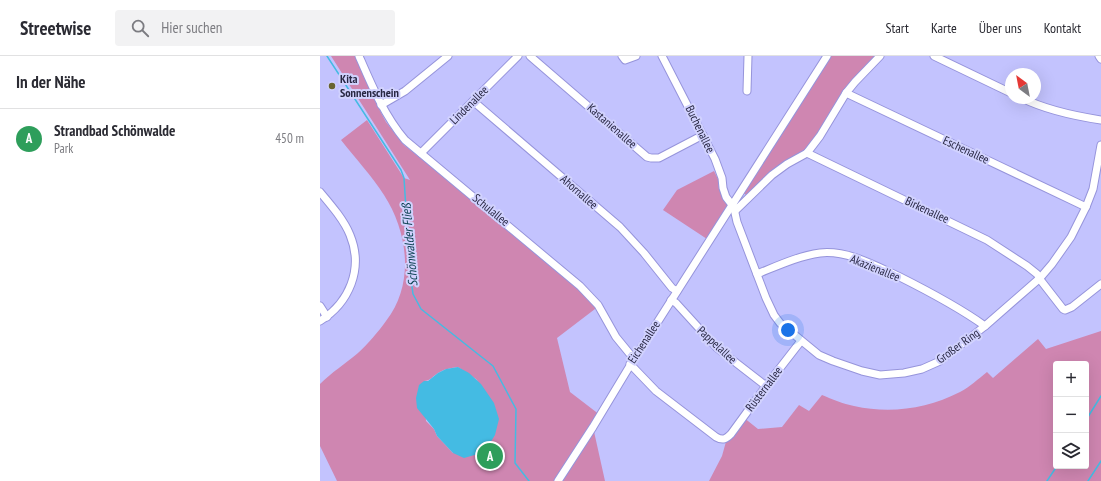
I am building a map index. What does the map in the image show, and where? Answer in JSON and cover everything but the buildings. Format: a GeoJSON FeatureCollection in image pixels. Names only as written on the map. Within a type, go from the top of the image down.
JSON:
{"type":"FeatureCollection","features":[{"type":"Feature","properties":{"kind":"street","name":"Schulallee"},"geometry":{"type":"LineString","coordinates":[[359,56],[381,104],[402,137],[580,286],[598,305],[616,337],[651,387],[716,437],[720,439],[727,438]]}},
{"type":"Feature","properties":{"kind":"street"},"geometry":{"type":"LineString","coordinates":[[381,104],[405,91],[448,56]]}},
{"type":"Feature","properties":{"kind":"street","name":"Lindenallee"},"geometry":{"type":"LineString","coordinates":[[420,153],[518,56]]}},
{"type":"Feature","properties":{"kind":"street","name":"Kastanienallee"},"geometry":{"type":"LineString","coordinates":[[530,56],[648,157],[656,159],[659,158],[703,135]]}},
{"type":"Feature","properties":{"kind":"street"},"geometry":{"type":"LineString","coordinates":[[622,56],[625,60],[636,56]]}},
{"type":"Feature","properties":{"kind":"street","name":"Buchenallee"},"geometry":{"type":"LineString","coordinates":[[662,56],[719,169],[726,197],[733,204]]}},
{"type":"Feature","properties":{"kind":"street"},"geometry":{"type":"LineString","coordinates":[[747,91],[748,56]]}},
{"type":"Feature","properties":{"kind":"street","name":"Eichenallee"},"geometry":{"type":"LineString","coordinates":[[558,481],[632,361],[827,56]]}},
{"type":"Feature","properties":{"kind":"street"},"geometry":{"type":"LineString","coordinates":[[733,204],[736,210],[772,175],[787,164],[807,153],[820,136],[846,93],[880,56]]}},
{"type":"Feature","properties":{"kind":"street"},"geometry":{"type":"LineString","coordinates":[[934,56],[1005,90]]}},
{"type":"Feature","properties":{"kind":"street","name":"Eschenallee"},"geometry":{"type":"LineString","coordinates":[[846,93],[1086,207]]}},
{"type":"Feature","properties":{"kind":"street","name":"Ahornallee"},"geometry":{"type":"LineString","coordinates":[[473,101],[620,227],[644,253],[672,288],[677,291]]}},
{"type":"Feature","properties":{"kind":"street"},"geometry":{"type":"LineString","coordinates":[[1037,104],[1101,120]]}},
{"type":"Feature","properties":{"kind":"street","name":"Großer Ring"},"geometry":{"type":"LineString","coordinates":[[733,204],[757,274],[774,315],[780,323],[819,355],[847,366],[880,375],[904,373],[922,369],[940,361],[1040,278],[1062,252],[1080,221],[1093,189],[1101,145]]}},
{"type":"Feature","properties":{"kind":"street","name":"Birkenallee"},"geometry":{"type":"LineString","coordinates":[[807,153],[987,240],[1027,266],[1040,278],[1046,288],[1065,310],[1072,307],[1101,284]]}},
{"type":"Feature","properties":{"kind":"street"},"geometry":{"type":"LineString","coordinates":[[320,192],[346,226],[354,248],[356,259],[351,287],[342,302],[327,317],[320,321]]}},
{"type":"Feature","properties":{"kind":"street","name":"Akazienallee"},"geometry":{"type":"LineString","coordinates":[[757,274],[803,257],[820,253],[850,256],[868,262],[936,294],[984,326]]}},
{"type":"Feature","properties":{"kind":"street","name":"Pappelallee"},"geometry":{"type":"LineString","coordinates":[[671,300],[676,303],[717,348],[766,386]]}},
{"type":"Feature","properties":{"kind":"street"},"geometry":{"type":"LineString","coordinates":[[320,306],[327,317]]}},
{"type":"Feature","properties":{"kind":"street","name":"Rüsternallee"},"geometry":{"type":"LineString","coordinates":[[727,438],[732,434],[766,386],[801,341]]}},
{"type":"Feature","properties":{"kind":"shaded area"},"geometry":{"type":"Polygon","coordinates":[[[331,56],[355,56],[386,122],[404,145],[507,223],[598,305],[595,309],[557,338],[570,392],[600,415],[593,427],[605,481],[337,481],[320,446],[320,384],[362,349],[386,321],[395,306],[401,291],[405,258],[399,225],[384,195],[341,140],[367,120],[404,178],[410,180],[331,56]],[[458,367],[450,368],[424,381],[426,421],[434,429],[437,436],[453,453],[483,388],[476,379],[458,367]]]}},
{"type":"Feature","properties":{"kind":"shaded area"},"geometry":{"type":"Polygon","coordinates":[[[831,56],[877,56],[809,147],[748,196],[743,193],[831,56]]]}},
{"type":"Feature","properties":{"kind":"shaded area"},"geometry":{"type":"Polygon","coordinates":[[[714,171],[718,179],[719,189],[728,206],[707,239],[663,210],[677,190],[714,171]]]}},
{"type":"Feature","properties":{"kind":"shaded area"},"geometry":{"type":"Polygon","coordinates":[[[1101,331],[1101,481],[709,481],[722,456],[727,438],[743,417],[758,429],[782,427],[799,405],[809,411],[822,395],[846,404],[881,410],[895,410],[921,406],[947,398],[960,392],[987,372],[993,378],[1038,339],[1046,349],[1101,331]]]}},
{"type":"Feature","properties":{"kind":"water"},"geometry":{"type":"Polygon","coordinates":[[[458,367],[469,373],[481,384],[494,403],[499,419],[495,435],[487,448],[478,454],[464,458],[453,453],[437,436],[434,429],[417,408],[416,398],[419,385],[424,381],[428,381],[446,369],[458,367]]]}},
{"type":"Feature","properties":{"kind":"waterway","name":"Schönwalder Fließ"},"geometry":{"type":"LineString","coordinates":[[327,56],[401,170],[404,178],[410,273],[413,294],[421,309],[493,366],[516,409],[515,463],[529,481]]}},
{"type":"Feature","properties":{"kind":"waterway"},"geometry":{"type":"LineString","coordinates":[[1089,415],[1101,396]]}},
{"type":"Feature","properties":{"kind":"waterway"},"geometry":{"type":"LineString","coordinates":[[1088,481],[1101,461]]}},
{"type":"Feature","properties":{"kind":"waterway"},"geometry":{"type":"LineString","coordinates":[[1047,481],[1055,469]]}},
{"type":"Feature","properties":{"kind":"place","name":"Kita Sonnenschein"},"geometry":{"type":"Point","coordinates":[332,86]}},
{"type":"Feature","properties":{"kind":"place","name":"Strandbad Schönwalde"},"geometry":{"type":"Point","coordinates":[490,456]}}]}
